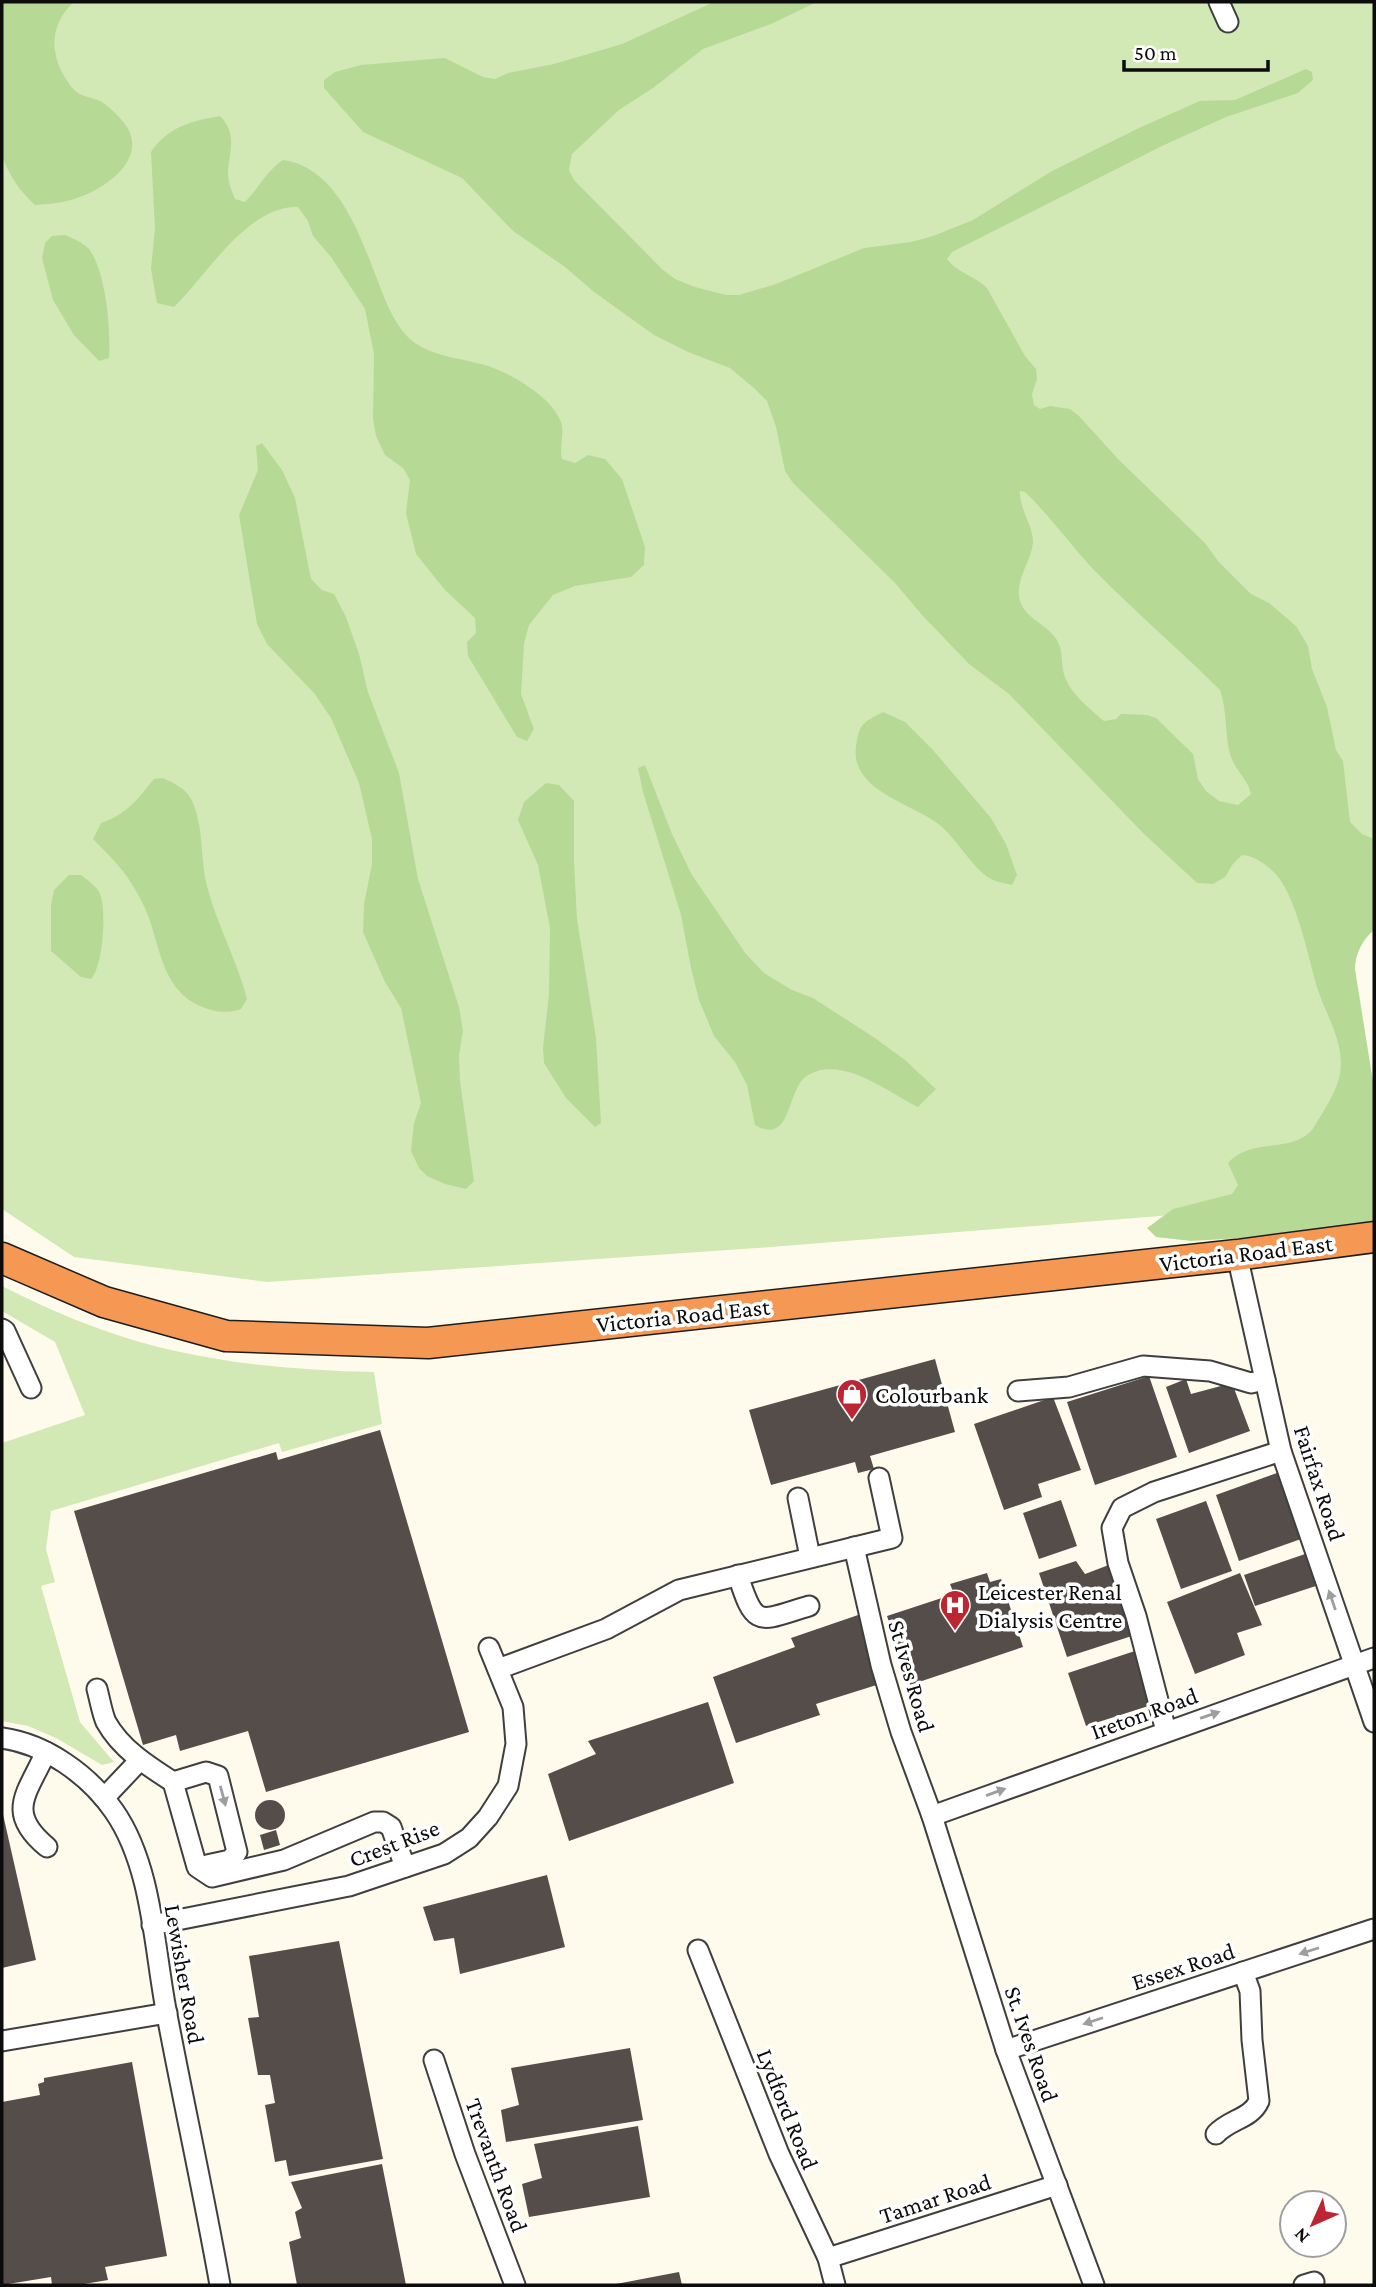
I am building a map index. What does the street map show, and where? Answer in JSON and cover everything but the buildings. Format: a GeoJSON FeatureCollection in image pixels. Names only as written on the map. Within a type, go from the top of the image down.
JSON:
{"type":"FeatureCollection","features":[{"type":"Feature","properties":{"kind":"highway","name":"Victoria Road East"},"geometry":{"type":"LineString","coordinates":[[2,1258],[104,1302],[226,1336],[428,1343],[1237,1255],[1374,1237]]}},
{"type":"Feature","properties":{"kind":"street"},"geometry":{"type":"LineString","coordinates":[[1219,2],[1228,22]]}},
{"type":"Feature","properties":{"kind":"street","name":"Fairfax Road"},"geometry":{"type":"LineString","coordinates":[[1237,1255],[1281,1451],[1374,1722]]}},
{"type":"Feature","properties":{"kind":"street"},"geometry":{"type":"LineString","coordinates":[[2,1329],[31,1388]]}},
{"type":"Feature","properties":{"kind":"street"},"geometry":{"type":"LineString","coordinates":[[1018,1391],[1069,1387],[1143,1366],[1210,1371],[1251,1383],[1265,1380]]}},
{"type":"Feature","properties":{"kind":"street"},"geometry":{"type":"LineString","coordinates":[[1167,1731],[1136,1616],[1118,1563],[1112,1528],[1122,1508],[1154,1492],[1281,1451]]}},
{"type":"Feature","properties":{"kind":"street"},"geometry":{"type":"LineString","coordinates":[[498,1669],[606,1629],[679,1590],[892,1538],[879,1478]]}},
{"type":"Feature","properties":{"kind":"street"},"geometry":{"type":"LineString","coordinates":[[798,1498],[810,1557]]}},
{"type":"Feature","properties":{"kind":"street","name":"St Ives Road"},"geometry":{"type":"LineString","coordinates":[[854,1547],[881,1665],[901,1732],[932,1816]]}},
{"type":"Feature","properties":{"kind":"street"},"geometry":{"type":"LineString","coordinates":[[738,1575],[748,1606],[757,1616],[769,1618],[809,1606]]}},
{"type":"Feature","properties":{"kind":"street","name":"Crest Rise"},"geometry":{"type":"LineString","coordinates":[[152,1925],[349,1886],[444,1854],[469,1838],[488,1817],[508,1786],[516,1744],[513,1707],[489,1648]]}},
{"type":"Feature","properties":{"kind":"street","name":"Ireton Road"},"geometry":{"type":"LineString","coordinates":[[932,1816],[1374,1658]]}},
{"type":"Feature","properties":{"kind":"street"},"geometry":{"type":"LineString","coordinates":[[97,1689],[106,1721],[122,1743],[140,1760],[173,1782],[197,1867],[212,1877],[284,1860],[374,1822],[383,1822],[391,1827],[405,1867]]}},
{"type":"Feature","properties":{"kind":"street","name":"Lewisher Road"},"geometry":{"type":"LineString","coordinates":[[2,1738],[46,1752],[68,1766],[104,1798],[116,1813],[133,1847],[143,1878],[220,2285]]}},
{"type":"Feature","properties":{"kind":"street"},"geometry":{"type":"LineString","coordinates":[[46,1752],[24,1801],[22,1816],[31,1834],[47,1847]]}},
{"type":"Feature","properties":{"kind":"street"},"geometry":{"type":"LineString","coordinates":[[104,1798],[140,1760]]}},
{"type":"Feature","properties":{"kind":"street"},"geometry":{"type":"LineString","coordinates":[[173,1782],[206,1772],[218,1776],[237,1852],[230,1860],[197,1867]]}},
{"type":"Feature","properties":{"kind":"street","name":"St. Ives Road"},"geometry":{"type":"LineString","coordinates":[[932,1816],[1006,2050],[1094,2285]]}},
{"type":"Feature","properties":{"kind":"street","name":"Essex Road"},"geometry":{"type":"LineString","coordinates":[[1006,2050],[1374,1929]]}},
{"type":"Feature","properties":{"kind":"street","name":"Lydford Road"},"geometry":{"type":"LineString","coordinates":[[698,1950],[779,2154],[828,2258],[835,2285]]}},
{"type":"Feature","properties":{"kind":"street"},"geometry":{"type":"LineString","coordinates":[[1216,2134],[1229,2123],[1250,2114],[1259,2101],[1250,1992],[1243,1972]]}},
{"type":"Feature","properties":{"kind":"street"},"geometry":{"type":"LineString","coordinates":[[2,2041],[167,2013]]}},
{"type":"Feature","properties":{"kind":"street","name":"Trevanth Road"},"geometry":{"type":"LineString","coordinates":[[434,2060],[465,2154],[515,2285]]}},
{"type":"Feature","properties":{"kind":"street","name":"Tamar Road"},"geometry":{"type":"LineString","coordinates":[[828,2258],[1057,2185]]}},
{"type":"Feature","properties":{"kind":"green space"},"geometry":{"type":"Polygon","coordinates":[[[2,2],[1374,2],[1374,918],[1330,925],[1374,1088],[1374,1199],[771,1247],[267,1282],[74,1257],[2,1209],[2,2]]]}},
{"type":"Feature","properties":{"kind":"green space"},"geometry":{"type":"Polygon","coordinates":[[[2,2],[74,2],[57,27],[55,45],[59,64],[72,88],[111,109],[127,127],[132,139],[132,151],[120,172],[88,194],[66,201],[35,205],[19,188],[8,170],[2,155],[2,2]]]}},
{"type":"Feature","properties":{"kind":"green space"},"geometry":{"type":"Polygon","coordinates":[[[714,2],[817,2],[771,24],[703,49],[653,88],[619,110],[572,154],[569,170],[574,180],[663,270],[675,279],[695,287],[726,295],[739,295],[776,284],[864,248],[911,242],[933,236],[973,220],[1052,171],[1200,101],[1235,100],[1306,69],[1312,72],[1313,80],[1298,93],[1226,117],[1162,146],[952,252],[947,259],[987,288],[1025,356],[1036,369],[1037,379],[1032,394],[1034,405],[1040,409],[1050,406],[1070,409],[1079,416],[1119,460],[1205,543],[1218,561],[1251,594],[1269,603],[1296,626],[1308,646],[1312,669],[1327,707],[1336,750],[1343,761],[1350,822],[1362,834],[1374,839],[1374,930],[1360,947],[1355,969],[1374,1088],[1374,1221],[1259,1237],[1191,1241],[1156,1237],[1147,1228],[1173,1209],[1232,1194],[1238,1185],[1228,1163],[1249,1150],[1285,1144],[1306,1135],[1314,1127],[1336,1087],[1340,1074],[1340,1051],[1317,987],[1298,919],[1281,881],[1264,864],[1242,855],[1225,877],[1213,884],[1197,883],[1143,833],[1009,694],[969,664],[895,583],[793,483],[785,471],[776,427],[767,401],[755,389],[730,368],[654,335],[594,292],[565,267],[513,231],[462,178],[363,132],[324,88],[324,80],[335,72],[361,65],[445,58],[483,77],[495,79],[508,73],[554,64],[622,44],[714,2]],[[1020,491],[1020,498],[1033,543],[1019,586],[1020,601],[1027,612],[1057,640],[1064,672],[1072,690],[1104,721],[1116,719],[1121,714],[1156,718],[1193,754],[1198,779],[1206,791],[1219,801],[1238,805],[1251,794],[1231,757],[1220,690],[1096,572],[1025,492],[1020,491]]]}},
{"type":"Feature","properties":{"kind":"green space"},"geometry":{"type":"Polygon","coordinates":[[[220,116],[231,135],[228,175],[235,199],[245,202],[272,169],[283,160],[302,165],[318,175],[332,189],[354,224],[388,305],[408,337],[430,351],[491,367],[515,378],[538,394],[556,412],[561,422],[562,459],[575,463],[588,455],[605,459],[622,479],[645,547],[644,565],[631,577],[575,586],[553,595],[529,625],[524,644],[521,694],[534,729],[527,741],[517,737],[468,656],[467,642],[476,633],[475,618],[445,590],[416,554],[406,513],[410,480],[403,468],[385,455],[376,436],[373,419],[374,354],[365,309],[331,257],[313,236],[308,221],[298,207],[280,209],[262,217],[245,230],[174,307],[157,303],[151,269],[155,228],[151,152],[173,131],[199,120],[220,116]]]}},
{"type":"Feature","properties":{"kind":"green space"},"geometry":{"type":"Polygon","coordinates":[[[65,235],[89,249],[100,272],[108,317],[109,358],[99,361],[74,335],[53,300],[42,258],[45,243],[52,236],[65,235]]]}},
{"type":"Feature","properties":{"kind":"green space"},"geometry":{"type":"Polygon","coordinates":[[[262,443],[282,470],[295,498],[311,579],[322,590],[334,594],[346,617],[368,692],[399,773],[418,879],[459,1007],[463,1031],[459,1055],[460,1081],[474,1181],[466,1189],[427,1176],[419,1168],[411,1151],[414,1123],[421,1103],[401,1008],[385,982],[363,932],[364,904],[372,864],[372,839],[359,783],[331,718],[314,693],[267,644],[257,624],[239,515],[258,470],[256,446],[262,443]]]}},
{"type":"Feature","properties":{"kind":"green space"},"geometry":{"type":"Polygon","coordinates":[[[883,712],[905,722],[933,750],[991,818],[1006,844],[1017,875],[1012,885],[993,880],[984,874],[942,827],[887,795],[863,775],[857,762],[856,747],[860,729],[883,712]]]}},
{"type":"Feature","properties":{"kind":"green space"},"geometry":{"type":"Polygon","coordinates":[[[645,765],[672,834],[692,875],[746,954],[764,973],[792,990],[813,998],[905,1060],[936,1089],[918,1107],[850,1072],[822,1070],[801,1081],[788,1113],[776,1128],[767,1130],[755,1125],[747,1085],[735,1062],[714,1036],[699,1000],[681,915],[643,792],[638,768],[645,765]]]}},
{"type":"Feature","properties":{"kind":"green space"},"geometry":{"type":"Polygon","coordinates":[[[163,778],[187,793],[196,811],[207,886],[247,999],[241,1009],[236,1011],[215,1011],[200,1006],[175,986],[132,883],[93,839],[101,823],[125,811],[154,779],[163,778]]]}},
{"type":"Feature","properties":{"kind":"green space"},"geometry":{"type":"Polygon","coordinates":[[[546,783],[559,785],[574,801],[577,919],[596,1038],[601,1123],[595,1127],[566,1098],[544,1063],[550,928],[538,865],[518,820],[524,802],[546,783]]]}},
{"type":"Feature","properties":{"kind":"green space"},"geometry":{"type":"Polygon","coordinates":[[[69,875],[81,875],[89,881],[99,891],[102,902],[101,951],[91,979],[81,977],[51,951],[51,905],[54,890],[69,875]]]}},
{"type":"Feature","properties":{"kind":"green space"},"geometry":{"type":"Polygon","coordinates":[[[2,1286],[87,1324],[167,1349],[270,1366],[374,1372],[382,1424],[282,1452],[279,1443],[51,1511],[46,1549],[55,1582],[41,1586],[80,1722],[114,1762],[102,1765],[56,1738],[28,1726],[2,1721],[2,1443],[85,1415],[55,1342],[2,1311],[2,1286]]]}},
{"type":"Feature","properties":{"kind":"place","name":"Colourbank"},"geometry":{"type":"Point","coordinates":[852,1421]}},
{"type":"Feature","properties":{"kind":"place","name":"Leicester Renal Dialysis Centre"},"geometry":{"type":"Point","coordinates":[955,1632]}}]}
